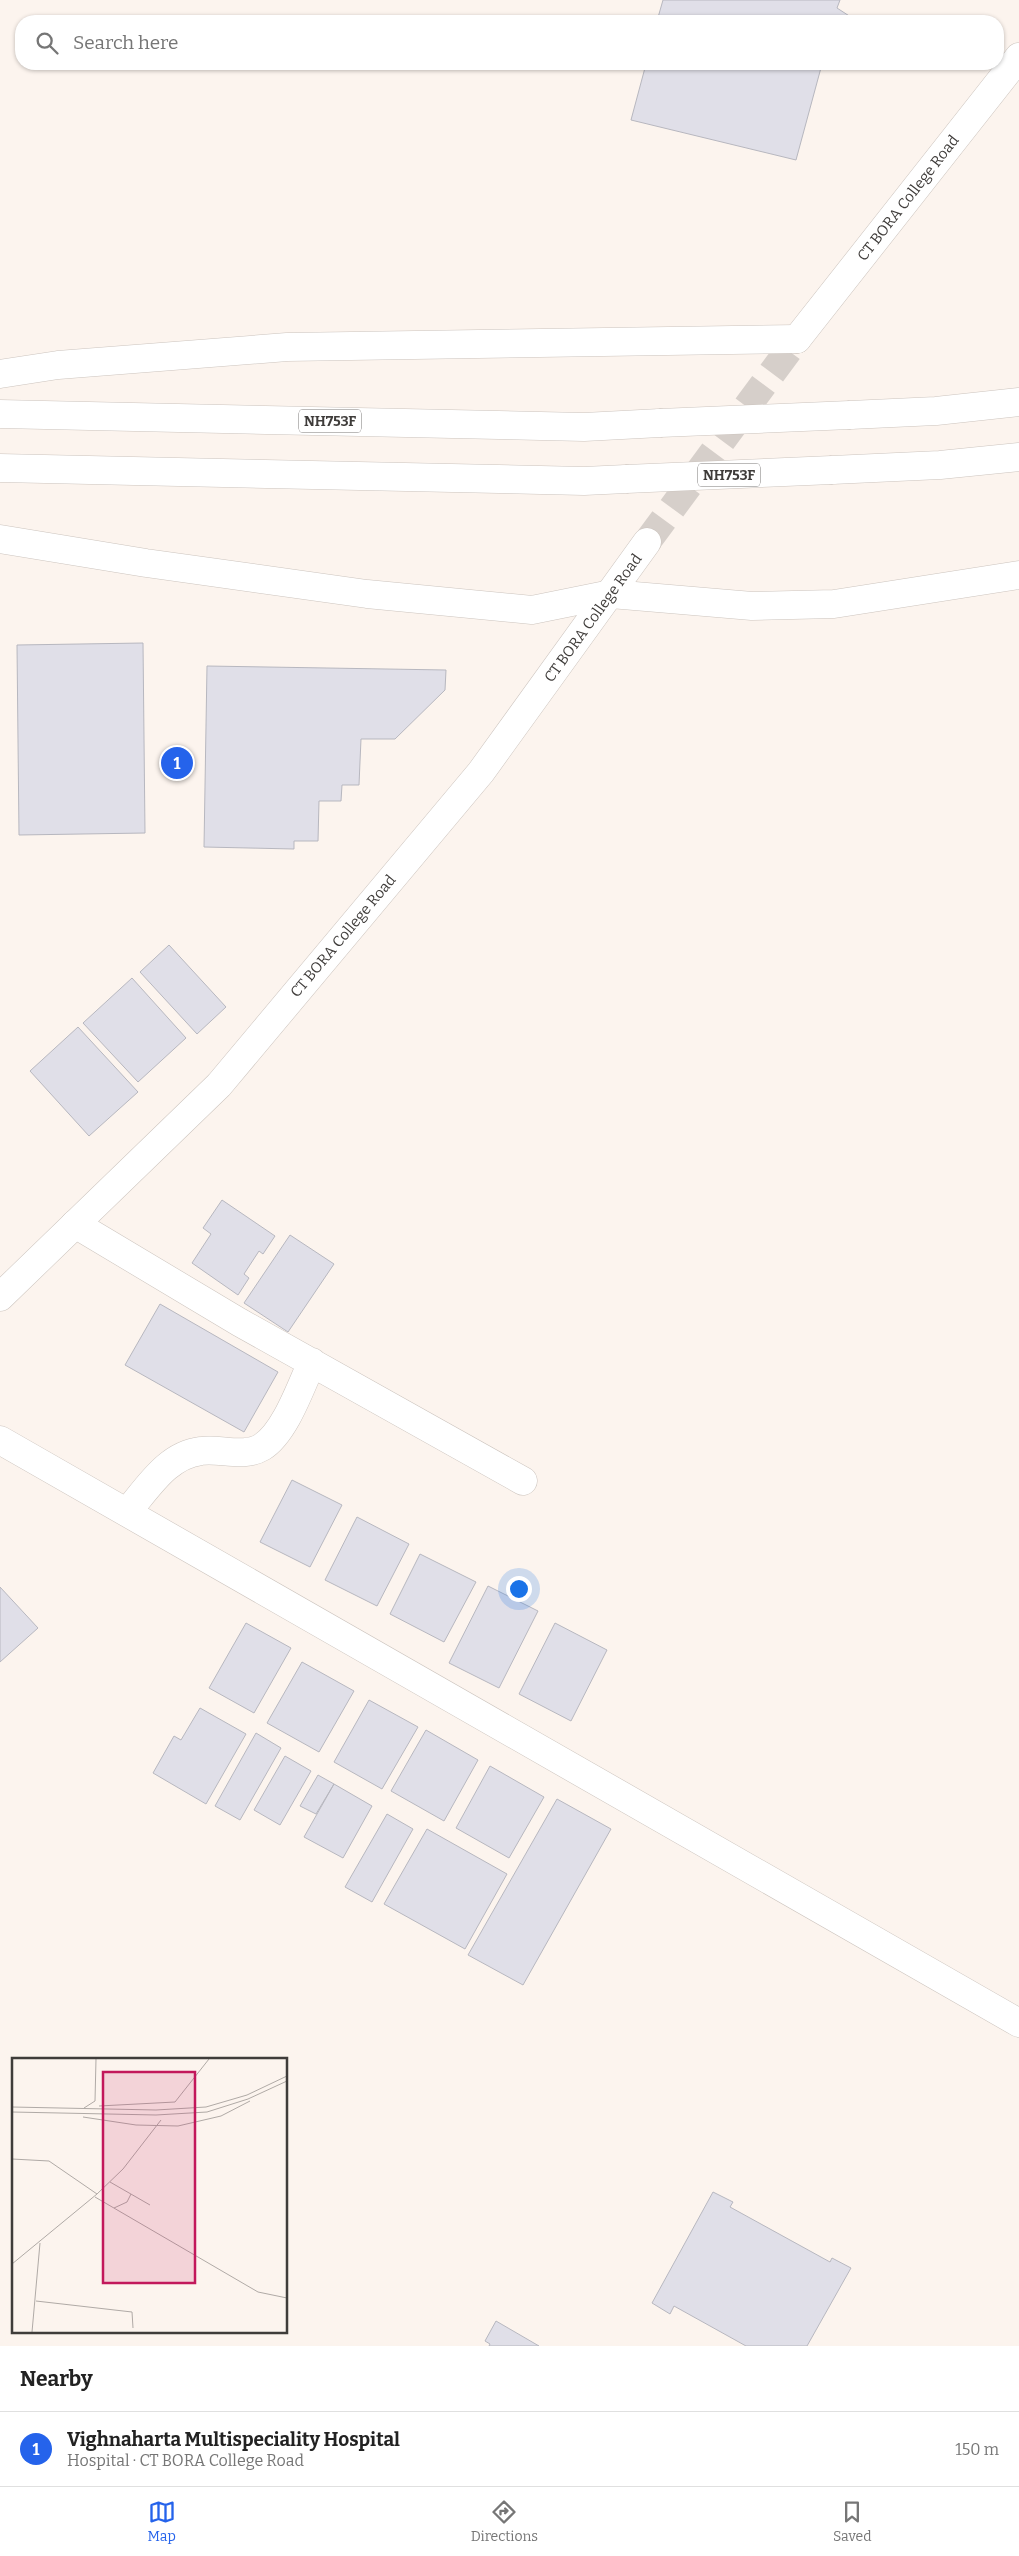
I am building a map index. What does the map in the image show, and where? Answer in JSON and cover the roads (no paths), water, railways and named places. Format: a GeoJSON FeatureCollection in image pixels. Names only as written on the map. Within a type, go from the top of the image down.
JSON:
{"type":"FeatureCollection","features":[{"type":"Feature","properties":{"kind":"main road","name":"CT BORA College Road"},"geometry":{"type":"LineString","coordinates":[[0,374],[58,365],[287,347],[797,339],[1019,57]]}},
{"type":"Feature","properties":{"kind":"main road","name":"NH753F"},"geometry":{"type":"LineString","coordinates":[[0,414],[584,427],[936,411],[1019,402]]}},
{"type":"Feature","properties":{"kind":"main road","name":"NH753F"},"geometry":{"type":"LineString","coordinates":[[0,468],[574,481],[940,465],[1019,457]]}},
{"type":"Feature","properties":{"kind":"main road"},"geometry":{"type":"LineString","coordinates":[[0,539],[146,563],[367,594],[532,610],[611,594],[752,606],[834,604],[1019,575]]}},
{"type":"Feature","properties":{"kind":"main road","name":"CT BORA College Road"},"geometry":{"type":"LineString","coordinates":[[0,1297],[225,1077],[481,772],[647,542]]}},
{"type":"Feature","properties":{"kind":"main road"},"geometry":{"type":"LineString","coordinates":[[75,1224],[239,1322],[522,1481]]}},
{"type":"Feature","properties":{"kind":"main road"},"geometry":{"type":"LineString","coordinates":[[127,1512],[170,1462],[201,1451],[243,1452],[262,1447],[279,1430],[312,1362]]}},
{"type":"Feature","properties":{"kind":"main road"},"geometry":{"type":"LineString","coordinates":[[0,1440],[1019,2023]]}},
{"type":"Feature","properties":{"kind":"tunnel"},"geometry":{"type":"LineString","coordinates":[[647,542],[797,339]]}},
{"type":"Feature","properties":{"kind":"place","name":"Vighnaharta Multispeciality Hospital"},"geometry":{"type":"Point","coordinates":[177,763]}}]}
